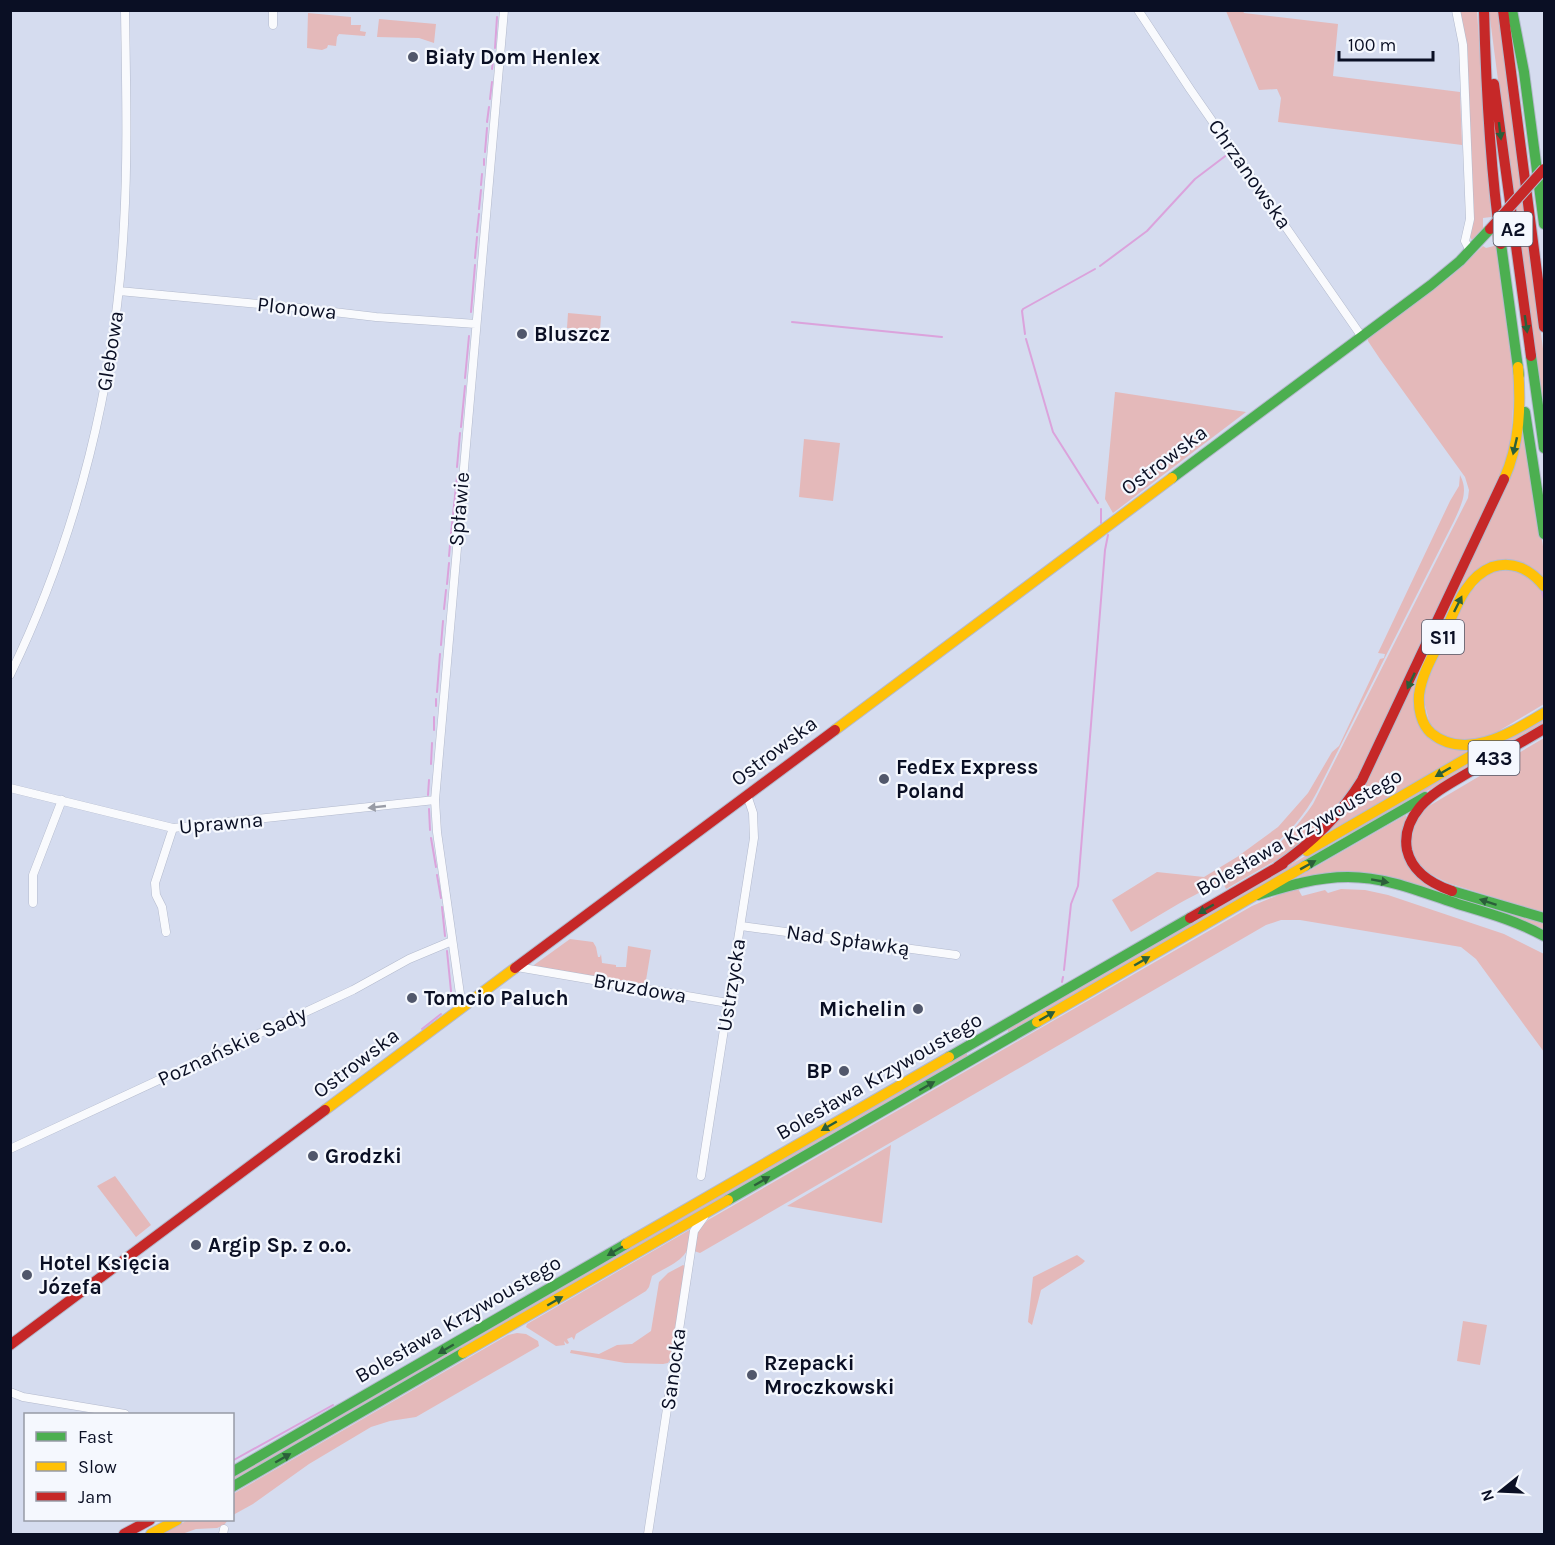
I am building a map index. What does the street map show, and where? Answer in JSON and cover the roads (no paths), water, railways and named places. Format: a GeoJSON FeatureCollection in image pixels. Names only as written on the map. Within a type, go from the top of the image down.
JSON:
{"type":"FeatureCollection","features":[{"type":"Feature","properties":{"kind":"main road"},"geometry":{"type":"LineString","coordinates":[[1485,10],[1484,53],[1493,186],[1518,367],[1545,534]]}},
{"type":"Feature","properties":{"kind":"main road","name":"A2"},"geometry":{"type":"LineString","coordinates":[[1485,10],[1545,448]]}},
{"type":"Feature","properties":{"kind":"main road","name":"A2"},"geometry":{"type":"LineString","coordinates":[[1503,10],[1545,327]]}},
{"type":"Feature","properties":{"kind":"main road"},"geometry":{"type":"LineString","coordinates":[[1512,10],[1524,72],[1545,224]]}},
{"type":"Feature","properties":{"kind":"main road","name":"Ostrowska"},"geometry":{"type":"LineString","coordinates":[[10,1345],[1440,278],[1470,251],[1545,169]]}},
{"type":"Feature","properties":{"kind":"main road"},"geometry":{"type":"LineString","coordinates":[[1277,867],[1313,841],[1340,814],[1359,787],[1375,755],[1508,470],[1519,423],[1518,367]]}},
{"type":"Feature","properties":{"kind":"main road","name":"S11"},"geometry":{"type":"LineString","coordinates":[[1511,732],[1465,746],[1442,741],[1431,732],[1422,719],[1419,704],[1420,688],[1461,598],[1478,576],[1494,567],[1514,565],[1532,572],[1545,586]]}},
{"type":"Feature","properties":{"kind":"main road","name":"Bolesława Krzywoustego"},"geometry":{"type":"LineString","coordinates":[[234,1471],[1545,713]]}},
{"type":"Feature","properties":{"kind":"main road","name":"Bolesława Krzywoustego"},"geometry":{"type":"LineString","coordinates":[[234,1486],[1545,729]]}},
{"type":"Feature","properties":{"kind":"main road"},"geometry":{"type":"LineString","coordinates":[[1444,787],[1423,804],[1409,824],[1406,847],[1414,867],[1427,879],[1446,888],[1545,918]]}},
{"type":"Feature","properties":{"kind":"main road"},"geometry":{"type":"LineString","coordinates":[[1258,895],[1322,879],[1349,877],[1372,879],[1406,887],[1499,917],[1545,936]]}},
{"type":"Feature","properties":{"kind":"main road"},"geometry":{"type":"LineString","coordinates":[[124,1534],[148,1521]]}},
{"type":"Feature","properties":{"kind":"main road"},"geometry":{"type":"LineString","coordinates":[[151,1534],[175,1521]]}},
{"type":"Feature","properties":{"kind":"street","name":"Glebowa"},"geometry":{"type":"LineString","coordinates":[[10,675],[30,633],[55,568],[80,490],[107,374],[119,291],[125,199],[125,10]]}},
{"type":"Feature","properties":{"kind":"street"},"geometry":{"type":"LineString","coordinates":[[273,10],[273,25]]}},
{"type":"Feature","properties":{"kind":"street","name":"Spławie"},"geometry":{"type":"LineString","coordinates":[[462,1008],[437,832],[435,801],[504,10]]}},
{"type":"Feature","properties":{"kind":"street","name":"Chrzanowska"},"geometry":{"type":"LineString","coordinates":[[1138,10],[1362,337]]}},
{"type":"Feature","properties":{"kind":"street"},"geometry":{"type":"LineString","coordinates":[[1456,10],[1463,45],[1470,219],[1465,241],[1470,251]]}},
{"type":"Feature","properties":{"kind":"street","name":"Plonowa"},"geometry":{"type":"LineString","coordinates":[[119,291],[376,317],[476,324]]}},
{"type":"Feature","properties":{"kind":"street","name":"Uprawna"},"geometry":{"type":"LineString","coordinates":[[10,788],[173,828],[435,801]]}},
{"type":"Feature","properties":{"kind":"street","name":"Ustrzycka"},"geometry":{"type":"LineString","coordinates":[[701,1176],[755,828],[747,795]]}},
{"type":"Feature","properties":{"kind":"street"},"geometry":{"type":"LineString","coordinates":[[33,903],[33,875],[62,800]]}},
{"type":"Feature","properties":{"kind":"street"},"geometry":{"type":"LineString","coordinates":[[166,932],[162,907],[156,895],[156,883],[173,828]]}},
{"type":"Feature","properties":{"kind":"street","name":"Nad Spławką"},"geometry":{"type":"LineString","coordinates":[[741,926],[956,954]]}},
{"type":"Feature","properties":{"kind":"street","name":"Poznańskie Sady"},"geometry":{"type":"LineString","coordinates":[[10,1149],[353,990],[409,959],[452,941]]}},
{"type":"Feature","properties":{"kind":"street","name":"Bruzdowa"},"geometry":{"type":"LineString","coordinates":[[517,967],[728,1003]]}},
{"type":"Feature","properties":{"kind":"street","name":"Sanocka"},"geometry":{"type":"LineString","coordinates":[[648,1534],[690,1257],[696,1227],[712,1210]]}},
{"type":"Feature","properties":{"kind":"street"},"geometry":{"type":"LineString","coordinates":[[10,1392],[23,1397],[119,1413]]}},
{"type":"Feature","properties":{"kind":"waterway"},"geometry":{"type":"LineString","coordinates":[[495,48],[497,17]]}},
{"type":"Feature","properties":{"kind":"waterway"},"geometry":{"type":"LineString","coordinates":[[492,69],[494,54]]}},
{"type":"Feature","properties":{"kind":"waterway"},"geometry":{"type":"LineString","coordinates":[[490,99],[492,82]]}},
{"type":"Feature","properties":{"kind":"waterway"},"geometry":{"type":"LineString","coordinates":[[487,122],[489,107]]}},
{"type":"Feature","properties":{"kind":"waterway"},"geometry":{"type":"LineString","coordinates":[[485,152],[487,128]]}},
{"type":"Feature","properties":{"kind":"waterway"},"geometry":{"type":"LineString","coordinates":[[1100,266],[1147,231],[1195,179],[1228,154]]}},
{"type":"Feature","properties":{"kind":"waterway"},"geometry":{"type":"LineString","coordinates":[[484,159],[484,165]]}},
{"type":"Feature","properties":{"kind":"waterway"},"geometry":{"type":"LineString","coordinates":[[481,185],[482,174]]}},
{"type":"Feature","properties":{"kind":"waterway"},"geometry":{"type":"LineString","coordinates":[[479,209],[481,190]]}},
{"type":"Feature","properties":{"kind":"waterway"},"geometry":{"type":"LineString","coordinates":[[477,232],[479,214]]}},
{"type":"Feature","properties":{"kind":"waterway"},"geometry":{"type":"LineString","coordinates":[[475,258],[477,237]]}},
{"type":"Feature","properties":{"kind":"waterway"},"geometry":{"type":"LineString","coordinates":[[471,312],[475,265]]}},
{"type":"Feature","properties":{"kind":"waterway"},"geometry":{"type":"LineString","coordinates":[[1025,334],[1023,309],[1095,269]]}},
{"type":"Feature","properties":{"kind":"waterway"},"geometry":{"type":"LineString","coordinates":[[792,322],[942,337]]}},
{"type":"Feature","properties":{"kind":"waterway"},"geometry":{"type":"LineString","coordinates":[[465,378],[469,336]]}},
{"type":"Feature","properties":{"kind":"waterway"},"geometry":{"type":"LineString","coordinates":[[1026,339],[1053,432],[1098,503]]}},
{"type":"Feature","properties":{"kind":"waterway"},"geometry":{"type":"LineString","coordinates":[[461,427],[465,386]]}},
{"type":"Feature","properties":{"kind":"waterway"},"geometry":{"type":"LineString","coordinates":[[457,467],[460,433]]}},
{"type":"Feature","properties":{"kind":"waterway"},"geometry":{"type":"LineString","coordinates":[[451,534],[457,477]]}},
{"type":"Feature","properties":{"kind":"waterway"},"geometry":{"type":"LineString","coordinates":[[1101,509],[1101,523]]}},
{"type":"Feature","properties":{"kind":"waterway"},"geometry":{"type":"LineString","coordinates":[[1064,970],[1071,904],[1078,886],[1108,535]]}},
{"type":"Feature","properties":{"kind":"waterway"},"geometry":{"type":"LineString","coordinates":[[449,556],[450,545]]}},
{"type":"Feature","properties":{"kind":"waterway"},"geometry":{"type":"LineString","coordinates":[[447,584],[449,563]]}},
{"type":"Feature","properties":{"kind":"waterway"},"geometry":{"type":"LineString","coordinates":[[444,609],[446,590]]}},
{"type":"Feature","properties":{"kind":"waterway"},"geometry":{"type":"LineString","coordinates":[[1542,592],[1544,599]]}},
{"type":"Feature","properties":{"kind":"waterway"},"geometry":{"type":"LineString","coordinates":[[441,645],[443,621]]}},
{"type":"Feature","properties":{"kind":"waterway"},"geometry":{"type":"LineString","coordinates":[[437,692],[440,654]]}},
{"type":"Feature","properties":{"kind":"waterway"},"geometry":{"type":"LineString","coordinates":[[436,699],[436,706]]}},
{"type":"Feature","properties":{"kind":"waterway"},"geometry":{"type":"LineString","coordinates":[[434,717],[434,730]]}},
{"type":"Feature","properties":{"kind":"waterway"},"geometry":{"type":"LineString","coordinates":[[431,764],[432,743]]}},
{"type":"Feature","properties":{"kind":"waterway"},"geometry":{"type":"LineString","coordinates":[[428,795],[429,780]]}},
{"type":"Feature","properties":{"kind":"waterway"},"geometry":{"type":"LineString","coordinates":[[429,809],[430,830]]}},
{"type":"Feature","properties":{"kind":"waterway"},"geometry":{"type":"LineString","coordinates":[[431,838],[436,867]]}},
{"type":"Feature","properties":{"kind":"waterway"},"geometry":{"type":"LineString","coordinates":[[437,875],[441,898]]}},
{"type":"Feature","properties":{"kind":"waterway"},"geometry":{"type":"LineString","coordinates":[[442,907],[445,936]]}},
{"type":"Feature","properties":{"kind":"waterway"},"geometry":{"type":"LineString","coordinates":[[447,951],[452,1001],[450,1006]]}},
{"type":"Feature","properties":{"kind":"waterway"},"geometry":{"type":"LineString","coordinates":[[1062,982],[1063,977]]}},
{"type":"Feature","properties":{"kind":"waterway"},"geometry":{"type":"LineString","coordinates":[[422,1029],[441,1014]]}},
{"type":"Feature","properties":{"kind":"waterway"},"geometry":{"type":"LineString","coordinates":[[234,1460],[333,1405]]}},
{"type":"Feature","properties":{"kind":"place","name":"Biały Dom Henlex"},"geometry":{"type":"Point","coordinates":[413,57]}},
{"type":"Feature","properties":{"kind":"place","name":"Bluszcz"},"geometry":{"type":"Point","coordinates":[522,334]}},
{"type":"Feature","properties":{"kind":"place","name":"FedEx Express Poland"},"geometry":{"type":"Point","coordinates":[884,779]}},
{"type":"Feature","properties":{"kind":"place","name":"Tomcio Paluch"},"geometry":{"type":"Point","coordinates":[412,998]}},
{"type":"Feature","properties":{"kind":"place","name":"Michelin"},"geometry":{"type":"Point","coordinates":[918,1009]}},
{"type":"Feature","properties":{"kind":"place","name":"BP"},"geometry":{"type":"Point","coordinates":[844,1071]}},
{"type":"Feature","properties":{"kind":"place","name":"Grodzki"},"geometry":{"type":"Point","coordinates":[313,1156]}},
{"type":"Feature","properties":{"kind":"place","name":"Argip Sp. z o.o."},"geometry":{"type":"Point","coordinates":[196,1245]}},
{"type":"Feature","properties":{"kind":"place","name":"Hotel Księcia Józefa"},"geometry":{"type":"Point","coordinates":[27,1275]}},
{"type":"Feature","properties":{"kind":"place","name":"Rzepacki Mroczkowski"},"geometry":{"type":"Point","coordinates":[752,1375]}}]}
